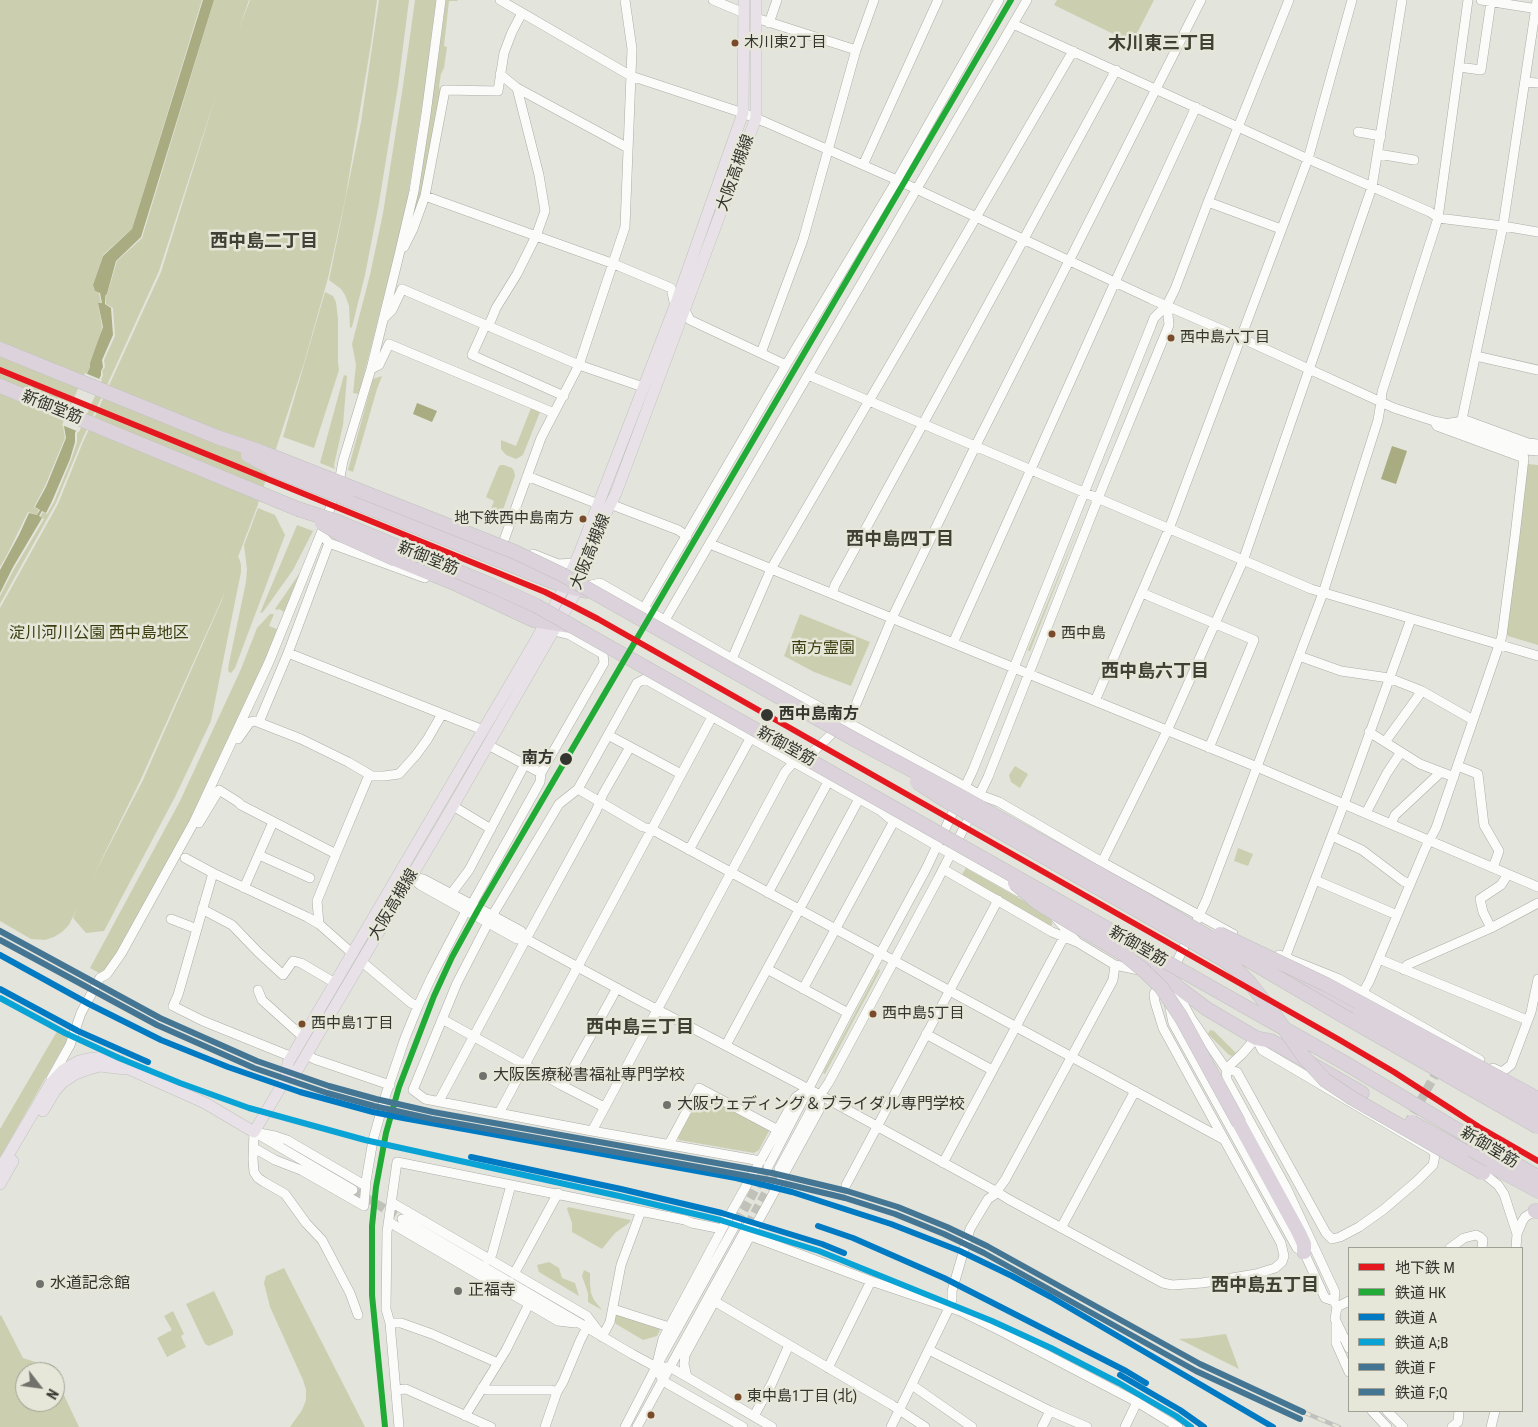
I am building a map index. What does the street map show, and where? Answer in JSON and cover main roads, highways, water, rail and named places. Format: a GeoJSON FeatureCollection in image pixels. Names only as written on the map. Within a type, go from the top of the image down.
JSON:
{"type":"FeatureCollection","features":[{"type":"Feature","properties":{"kind":"highway"},"geometry":{"type":"LineString","coordinates":[[0,350],[217,438],[268,455],[536,562],[615,604],[850,737],[1144,899],[1538,1127]]}},
{"type":"Feature","properties":{"kind":"highway","name":"新御堂筋"},"geometry":{"type":"LineString","coordinates":[[0,386],[298,509],[338,522],[536,605],[1346,1063],[1535,1175]]}},
{"type":"Feature","properties":{"kind":"highway"},"geometry":{"type":"LineString","coordinates":[[217,438],[277,471],[571,587],[594,593],[1198,921],[1235,948],[1360,1013],[1538,1113]]}},
{"type":"Feature","properties":{"kind":"highway"},"geometry":{"type":"LineString","coordinates":[[298,509],[367,548],[548,624],[575,627],[730,716],[797,760],[953,849],[1025,884],[1068,908],[1085,923]]}},
{"type":"Feature","properties":{"kind":"highway"},"geometry":{"type":"LineString","coordinates":[[850,737],[943,799],[1224,960],[1249,982],[1304,1057],[1326,1080],[1352,1098],[1483,1173]]}},
{"type":"Feature","properties":{"kind":"highway"},"geometry":{"type":"LineString","coordinates":[[998,867],[1038,903],[1121,952],[1156,981],[1181,1017],[1239,1123],[1299,1234],[1304,1244],[1304,1252]]}},
{"type":"Feature","properties":{"kind":"highway"},"geometry":{"type":"LineString","coordinates":[[1025,884],[1043,904],[1085,923],[1140,955],[1193,999],[1256,1038],[1271,1041],[1538,1191]]}},
{"type":"Feature","properties":{"kind":"highway"},"geometry":{"type":"LineString","coordinates":[[1144,899],[1327,985],[1538,1099]]}},
{"type":"Feature","properties":{"kind":"highway"},"geometry":{"type":"LineString","coordinates":[[1477,1158],[1535,1175]]}},
{"type":"Feature","properties":{"kind":"highway"},"geometry":{"type":"LineString","coordinates":[[1477,1158],[1537,1208]]}},
{"type":"Feature","properties":{"kind":"main road","name":"大阪高槻線"},"geometry":{"type":"LineString","coordinates":[[130,1069],[205,1103],[254,1132],[285,1080],[298,1069],[357,957],[406,874],[483,730],[571,587],[616,493],[680,308],[743,112],[744,0]]}},
{"type":"Feature","properties":{"kind":"main road","name":"大阪高槻線"},"geometry":{"type":"LineString","coordinates":[[571,587],[575,563],[643,387],[680,308],[756,118],[756,0]]}},
{"type":"Feature","properties":{"kind":"main road","name":"大阪高槻線"},"geometry":{"type":"LineString","coordinates":[[406,874],[453,806],[488,745],[548,624]]}},
{"type":"Feature","properties":{"kind":"main road","name":"大阪高槻線"},"geometry":{"type":"LineString","coordinates":[[285,1080],[288,1063],[303,1037],[335,983],[357,957]]}},
{"type":"Feature","properties":{"kind":"main road"},"geometry":{"type":"LineString","coordinates":[[0,1169],[44,1093],[56,1076],[63,1070],[87,1059],[99,1058],[111,1058],[120,1061],[130,1069]]}},
{"type":"Feature","properties":{"kind":"main road"},"geometry":{"type":"LineString","coordinates":[[0,1184],[49,1101],[62,1083],[75,1074],[100,1066],[130,1069]]}},
{"type":"Feature","properties":{"kind":"tunnel"},"geometry":{"type":"LineString","coordinates":[[1407,1125],[1440,1066]]}},
{"type":"Feature","properties":{"kind":"tunnel"},"geometry":{"type":"LineString","coordinates":[[737,1222],[768,1167]]}},
{"type":"Feature","properties":{"kind":"tunnel"},"geometry":{"type":"LineString","coordinates":[[748,1225],[779,1169]]}},
{"type":"Feature","properties":{"kind":"tunnel"},"geometry":{"type":"LineString","coordinates":[[353,1190],[402,1219]]}},
{"type":"Feature","properties":{"kind":"railway"},"geometry":{"type":"LineString","coordinates":[[1303,1412],[1339,1427]]}},
{"type":"Feature","properties":{"kind":"metro line","name":"M"},"geometry":{"type":"LineString","coordinates":[[0,370],[545,592],[571,605],[1338,1039],[1394,1072],[1479,1127],[1538,1161]]}},
{"type":"Feature","properties":{"kind":"rail line","name":"HK"},"geometry":{"type":"LineString","coordinates":[[385,1427],[372,1295],[372,1226],[376,1187],[386,1133],[399,1087],[434,996],[452,957],[479,908],[1011,0]]}},
{"type":"Feature","properties":{"kind":"rail line","name":"F"},"geometry":{"type":"LineString","coordinates":[[0,931],[160,1018],[257,1061],[329,1086],[433,1112],[772,1173],[847,1191],[898,1207],[987,1246],[1200,1364],[1303,1412]]}},
{"type":"Feature","properties":{"kind":"rail line","name":"F;Q"},"geometry":{"type":"LineString","coordinates":[[0,940],[157,1025],[254,1068],[327,1093],[432,1119],[770,1180],[845,1198],[895,1214],[984,1253],[1196,1371],[1300,1419]]}},
{"type":"Feature","properties":{"kind":"rail line","name":"A"},"geometry":{"type":"LineString","coordinates":[[0,955],[89,1004],[161,1040],[228,1067],[300,1092],[373,1112],[403,1118],[736,1178],[792,1192],[891,1224],[960,1251],[1012,1276],[1273,1427]]}},
{"type":"Feature","properties":{"kind":"rail line","name":"A"},"geometry":{"type":"LineString","coordinates":[[0,989],[78,1031],[148,1062]]}},
{"type":"Feature","properties":{"kind":"rail line","name":"A;B"},"geometry":{"type":"LineString","coordinates":[[0,998],[65,1033],[119,1058],[249,1108],[365,1140],[720,1220],[819,1251],[992,1321],[1051,1348],[1119,1383],[1176,1416],[1191,1427]]}},
{"type":"Feature","properties":{"kind":"rail line","name":"A"},"geometry":{"type":"LineString","coordinates":[[471,1157],[722,1213],[822,1244],[844,1253]]}},
{"type":"Feature","properties":{"kind":"rail line","name":"A"},"geometry":{"type":"LineString","coordinates":[[818,1226],[853,1238],[944,1278],[1146,1383]]}},
{"type":"Feature","properties":{"kind":"rail line","name":"A"},"geometry":{"type":"LineString","coordinates":[[1120,1375],[1180,1410],[1204,1427]]}},
{"type":"Feature","properties":{"kind":"place","name":"木川東2丁目"},"geometry":{"type":"Point","coordinates":[735,43]}},
{"type":"Feature","properties":{"kind":"place","name":"西中島六丁目"},"geometry":{"type":"Point","coordinates":[1171,338]}},
{"type":"Feature","properties":{"kind":"place","name":"地下鉄西中島南方"},"geometry":{"type":"Point","coordinates":[583,519]}},
{"type":"Feature","properties":{"kind":"place","name":"西中島"},"geometry":{"type":"Point","coordinates":[1052,634]}},
{"type":"Feature","properties":{"kind":"place","name":"西中島南方"},"geometry":{"type":"Point","coordinates":[767,715]}},
{"type":"Feature","properties":{"kind":"place","name":"南方"},"geometry":{"type":"Point","coordinates":[566,759]}},
{"type":"Feature","properties":{"kind":"place","name":"西中島5丁目"},"geometry":{"type":"Point","coordinates":[873,1014]}},
{"type":"Feature","properties":{"kind":"place","name":"西中島1丁目"},"geometry":{"type":"Point","coordinates":[302,1024]}},
{"type":"Feature","properties":{"kind":"place","name":"大阪医療秘書福祉専門学校"},"geometry":{"type":"Point","coordinates":[483,1076]}},
{"type":"Feature","properties":{"kind":"place","name":"大阪ウェディング＆ブライダル専門学校"},"geometry":{"type":"Point","coordinates":[667,1105]}},
{"type":"Feature","properties":{"kind":"place","name":"水道記念館"},"geometry":{"type":"Point","coordinates":[40,1284]}},
{"type":"Feature","properties":{"kind":"place","name":"正福寺"},"geometry":{"type":"Point","coordinates":[458,1291]}},
{"type":"Feature","properties":{"kind":"place","name":"東中島1丁目 (北)"},"geometry":{"type":"Point","coordinates":[738,1397]}},
{"type":"Feature","properties":{"kind":"district","name":"木川東三丁目"},"geometry":{"type":"Point","coordinates":[1162,44]}},
{"type":"Feature","properties":{"kind":"district","name":"西中島二丁目"},"geometry":{"type":"Point","coordinates":[264,242]}},
{"type":"Feature","properties":{"kind":"district","name":"西中島四丁目"},"geometry":{"type":"Point","coordinates":[900,540]}},
{"type":"Feature","properties":{"kind":"district","name":"西中島六丁目"},"geometry":{"type":"Point","coordinates":[1155,672]}},
{"type":"Feature","properties":{"kind":"district","name":"西中島三丁目"},"geometry":{"type":"Point","coordinates":[640,1028]}},
{"type":"Feature","properties":{"kind":"district","name":"西中島五丁目"},"geometry":{"type":"Point","coordinates":[1265,1286]}},
{"type":"Feature","properties":{"kind":"park label","name":"淀川河川公園 西中島地区"},"geometry":{"type":"Point","coordinates":[99,634]}},
{"type":"Feature","properties":{"kind":"park label","name":"南方霊園"},"geometry":{"type":"Point","coordinates":[823,649]}}]}
